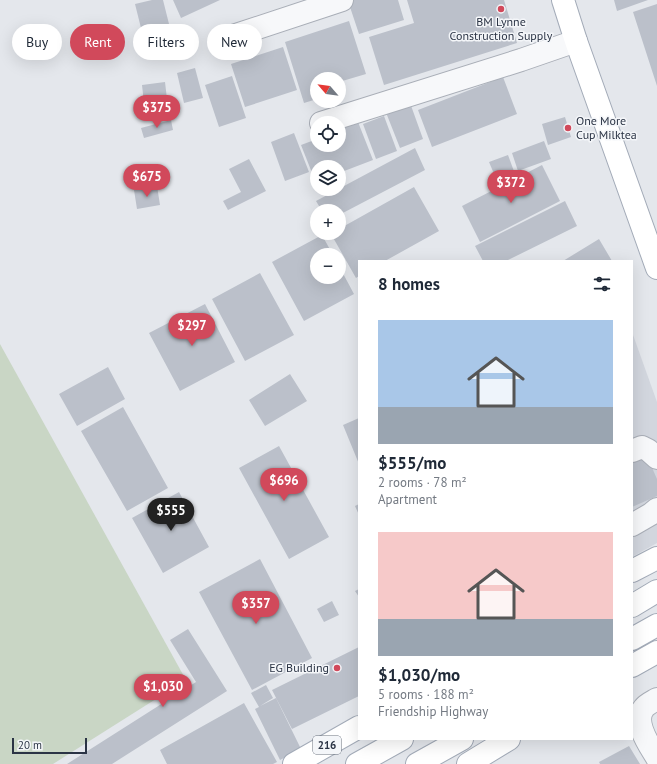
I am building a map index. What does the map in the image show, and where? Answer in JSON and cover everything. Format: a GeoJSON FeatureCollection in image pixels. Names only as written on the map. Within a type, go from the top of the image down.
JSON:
{"type":"FeatureCollection","features":[{"type":"Feature","properties":{"kind":"main road"},"geometry":{"type":"LineString","coordinates":[[563,0],[576,41],[657,268]]}},
{"type":"Feature","properties":{"kind":"main road"},"geometry":{"type":"LineString","coordinates":[[633,571],[657,558]]}},
{"type":"Feature","properties":{"kind":"main road"},"geometry":{"type":"LineString","coordinates":[[633,605],[657,591]]}},
{"type":"Feature","properties":{"kind":"main road"},"geometry":{"type":"LineString","coordinates":[[633,638],[657,625]]}},
{"type":"Feature","properties":{"kind":"main road"},"geometry":{"type":"LineString","coordinates":[[633,665],[657,652]]}},
{"type":"Feature","properties":{"kind":"main road","name":"216"},"geometry":{"type":"LineString","coordinates":[[294,764],[358,728]]}},
{"type":"Feature","properties":{"kind":"main road"},"geometry":{"type":"LineString","coordinates":[[357,764],[400,740]]}},
{"type":"Feature","properties":{"kind":"main road"},"geometry":{"type":"LineString","coordinates":[[418,764],[460,740]]}},
{"type":"Feature","properties":{"kind":"main road"},"geometry":{"type":"LineString","coordinates":[[468,764],[507,740]]}},
{"type":"Feature","properties":{"kind":"lane"},"geometry":{"type":"LineString","coordinates":[[262,26],[342,0]]}},
{"type":"Feature","properties":{"kind":"lane"},"geometry":{"type":"LineString","coordinates":[[342,116],[521,60],[576,41]]}},
{"type":"Feature","properties":{"kind":"lane"},"geometry":{"type":"LineString","coordinates":[[633,451],[642,447],[657,458]]}},
{"type":"Feature","properties":{"kind":"lane"},"geometry":{"type":"LineString","coordinates":[[633,524],[657,509]]}},
{"type":"Feature","properties":{"kind":"lane"},"geometry":{"type":"LineString","coordinates":[[657,699],[647,705],[642,710],[640,716],[640,722],[645,738],[657,758]]}},
{"type":"Feature","properties":{"kind":"shaded area"},"geometry":{"type":"Polygon","coordinates":[[[633,335],[657,402],[657,543],[633,556],[633,335]]]}},
{"type":"Feature","properties":{"kind":"green space"},"geometry":{"type":"Polygon","coordinates":[[[0,344],[186,680],[53,764],[0,764],[0,344]]]}},
{"type":"Feature","properties":{"kind":"building"},"geometry":{"type":"Polygon","coordinates":[[[152,0],[163,0],[169,24],[140,24],[135,4],[152,0]]]}},
{"type":"Feature","properties":{"kind":"building"},"geometry":{"type":"Polygon","coordinates":[[[173,0],[220,0],[181,18],[173,0]]]}},
{"type":"Feature","properties":{"kind":"building"},"geometry":{"type":"Polygon","coordinates":[[[398,0],[404,20],[359,34],[348,1],[398,0]]]}},
{"type":"Feature","properties":{"kind":"building"},"geometry":{"type":"Polygon","coordinates":[[[407,0],[504,0],[517,43],[384,85],[369,37],[414,23],[407,0]]]}},
{"type":"Feature","properties":{"kind":"building"},"geometry":{"type":"Polygon","coordinates":[[[614,0],[648,0],[617,11],[614,0]]]}},
{"type":"Feature","properties":{"kind":"building"},"geometry":{"type":"Polygon","coordinates":[[[657,4],[657,86],[633,12],[657,4]]]}},
{"type":"Feature","properties":{"kind":"building"},"geometry":{"type":"Polygon","coordinates":[[[349,21],[366,74],[346,80],[346,72],[310,72],[310,101],[304,103],[285,42],[349,21]]]}},
{"type":"Feature","properties":{"kind":"building"},"geometry":{"type":"Polygon","coordinates":[[[283,47],[297,90],[245,107],[231,64],[243,60],[262,60],[262,54],[283,47]]]}},
{"type":"Feature","properties":{"kind":"building"},"geometry":{"type":"Polygon","coordinates":[[[195,68],[203,98],[184,103],[177,73],[195,68]]]}},
{"type":"Feature","properties":{"kind":"building"},"geometry":{"type":"Polygon","coordinates":[[[232,76],[246,118],[219,127],[205,85],[232,76]]]}},
{"type":"Feature","properties":{"kind":"building"},"geometry":{"type":"Polygon","coordinates":[[[503,77],[517,114],[432,147],[418,110],[503,77]]]}},
{"type":"Feature","properties":{"kind":"building"},"geometry":{"type":"Polygon","coordinates":[[[165,82],[167,99],[144,103],[142,85],[165,82]]]}},
{"type":"Feature","properties":{"kind":"building"},"geometry":{"type":"Polygon","coordinates":[[[409,100],[423,139],[400,148],[385,110],[409,100]]]}},
{"type":"Feature","properties":{"kind":"building"},"geometry":{"type":"Polygon","coordinates":[[[384,116],[397,151],[376,159],[363,124],[384,116]]]}},
{"type":"Feature","properties":{"kind":"building"},"geometry":{"type":"Polygon","coordinates":[[[565,117],[571,137],[548,145],[542,124],[565,117]]]}},
{"type":"Feature","properties":{"kind":"building"},"geometry":{"type":"Polygon","coordinates":[[[171,120],[173,130],[144,138],[141,128],[171,120]]]}},
{"type":"Feature","properties":{"kind":"building"},"geometry":{"type":"Polygon","coordinates":[[[358,122],[373,160],[346,170],[346,160],[310,160],[310,168],[301,145],[310,142],[310,152],[346,152],[346,127],[358,122]]]}},
{"type":"Feature","properties":{"kind":"building"},"geometry":{"type":"Polygon","coordinates":[[[294,133],[309,172],[285,181],[271,142],[294,133]]]}},
{"type":"Feature","properties":{"kind":"building"},"geometry":{"type":"Polygon","coordinates":[[[544,141],[551,159],[518,171],[512,153],[544,141]]]}},
{"type":"Feature","properties":{"kind":"building"},"geometry":{"type":"Polygon","coordinates":[[[415,148],[425,170],[346,211],[346,204],[318,204],[316,201],[325,196],[346,196],[346,185],[415,148]]]}},
{"type":"Feature","properties":{"kind":"building"},"geometry":{"type":"Polygon","coordinates":[[[508,155],[515,174],[497,181],[489,162],[508,155]]]}},
{"type":"Feature","properties":{"kind":"building"},"geometry":{"type":"Polygon","coordinates":[[[249,159],[266,191],[228,210],[223,201],[241,192],[229,169],[249,159]]]}},
{"type":"Feature","properties":{"kind":"building"},"geometry":{"type":"Polygon","coordinates":[[[542,165],[560,201],[480,242],[462,206],[542,165]]]}},
{"type":"Feature","properties":{"kind":"building"},"geometry":{"type":"Polygon","coordinates":[[[157,186],[160,205],[137,209],[134,190],[157,186]]]}},
{"type":"Feature","properties":{"kind":"building"},"geometry":{"type":"Polygon","coordinates":[[[414,187],[439,231],[387,260],[358,260],[358,277],[356,278],[346,260],[346,248],[339,248],[334,240],[346,240],[346,225],[414,187]]]}},
{"type":"Feature","properties":{"kind":"building"},"geometry":{"type":"Polygon","coordinates":[[[565,201],[577,226],[508,260],[482,260],[475,246],[565,201]]]}},
{"type":"Feature","properties":{"kind":"building"},"geometry":{"type":"Polygon","coordinates":[[[599,239],[611,260],[565,260],[599,239]]]}},
{"type":"Feature","properties":{"kind":"building"},"geometry":{"type":"Polygon","coordinates":[[[313,240],[325,240],[329,248],[310,248],[310,284],[346,284],[346,279],[354,294],[304,321],[272,262],[313,240]]]}},
{"type":"Feature","properties":{"kind":"building"},"geometry":{"type":"Polygon","coordinates":[[[260,273],[294,335],[245,361],[212,299],[260,273]]]}},
{"type":"Feature","properties":{"kind":"building"},"geometry":{"type":"Polygon","coordinates":[[[205,304],[235,362],[180,391],[149,333],[205,304]]]}},
{"type":"Feature","properties":{"kind":"building"},"geometry":{"type":"Polygon","coordinates":[[[108,367],[125,399],[77,426],[59,394],[108,367]]]}},
{"type":"Feature","properties":{"kind":"building"},"geometry":{"type":"Polygon","coordinates":[[[290,374],[307,401],[265,426],[249,400],[290,374]]]}},
{"type":"Feature","properties":{"kind":"building"},"geometry":{"type":"Polygon","coordinates":[[[123,407],[168,488],[127,511],[81,431],[123,407]]]}},
{"type":"Feature","properties":{"kind":"building"},"geometry":{"type":"Polygon","coordinates":[[[358,418],[358,462],[343,425],[358,418]]]}},
{"type":"Feature","properties":{"kind":"building"},"geometry":{"type":"Polygon","coordinates":[[[279,446],[329,537],[289,559],[239,468],[279,446]]]}},
{"type":"Feature","properties":{"kind":"building"},"geometry":{"type":"Polygon","coordinates":[[[646,454],[657,479],[657,496],[633,507],[633,460],[646,454]]]}},
{"type":"Feature","properties":{"kind":"building"},"geometry":{"type":"Polygon","coordinates":[[[179,492],[209,547],[163,573],[132,518],[179,492]]]}},
{"type":"Feature","properties":{"kind":"building"},"geometry":{"type":"Polygon","coordinates":[[[358,504],[358,513],[355,506],[358,504]]]}},
{"type":"Feature","properties":{"kind":"building"},"geometry":{"type":"Polygon","coordinates":[[[260,559],[312,658],[252,690],[199,592],[260,559]]]}},
{"type":"Feature","properties":{"kind":"building"},"geometry":{"type":"Polygon","coordinates":[[[332,601],[339,615],[324,622],[317,609],[332,601]]]}},
{"type":"Feature","properties":{"kind":"building"},"geometry":{"type":"Polygon","coordinates":[[[188,629],[227,691],[112,764],[67,764],[196,682],[170,640],[188,629]]]}},
{"type":"Feature","properties":{"kind":"building","name":"EG Building"},"geometry":{"type":"Polygon","coordinates":[[[358,647],[358,696],[292,729],[272,690],[358,647]]]}},
{"type":"Feature","properties":{"kind":"building"},"geometry":{"type":"Polygon","coordinates":[[[266,685],[273,698],[260,706],[276,698],[301,749],[280,760],[255,709],[259,707],[251,693],[266,685]]]}},
{"type":"Feature","properties":{"kind":"building"},"geometry":{"type":"Polygon","coordinates":[[[244,703],[277,762],[273,764],[167,764],[160,750],[244,703]]]}},
{"type":"Feature","properties":{"kind":"building"},"geometry":{"type":"Polygon","coordinates":[[[629,746],[640,764],[600,764],[599,762],[629,746]]]}},
{"type":"Feature","properties":{"kind":"place","name":"BM Lynne Construction Supply"},"geometry":{"type":"Point","coordinates":[501,9]}},
{"type":"Feature","properties":{"kind":"place","name":"One More Cup Milktea"},"geometry":{"type":"Point","coordinates":[568,128]}},
{"type":"Feature","properties":{"kind":"place","name":"EG Building"},"geometry":{"type":"Point","coordinates":[337,668]}}]}
